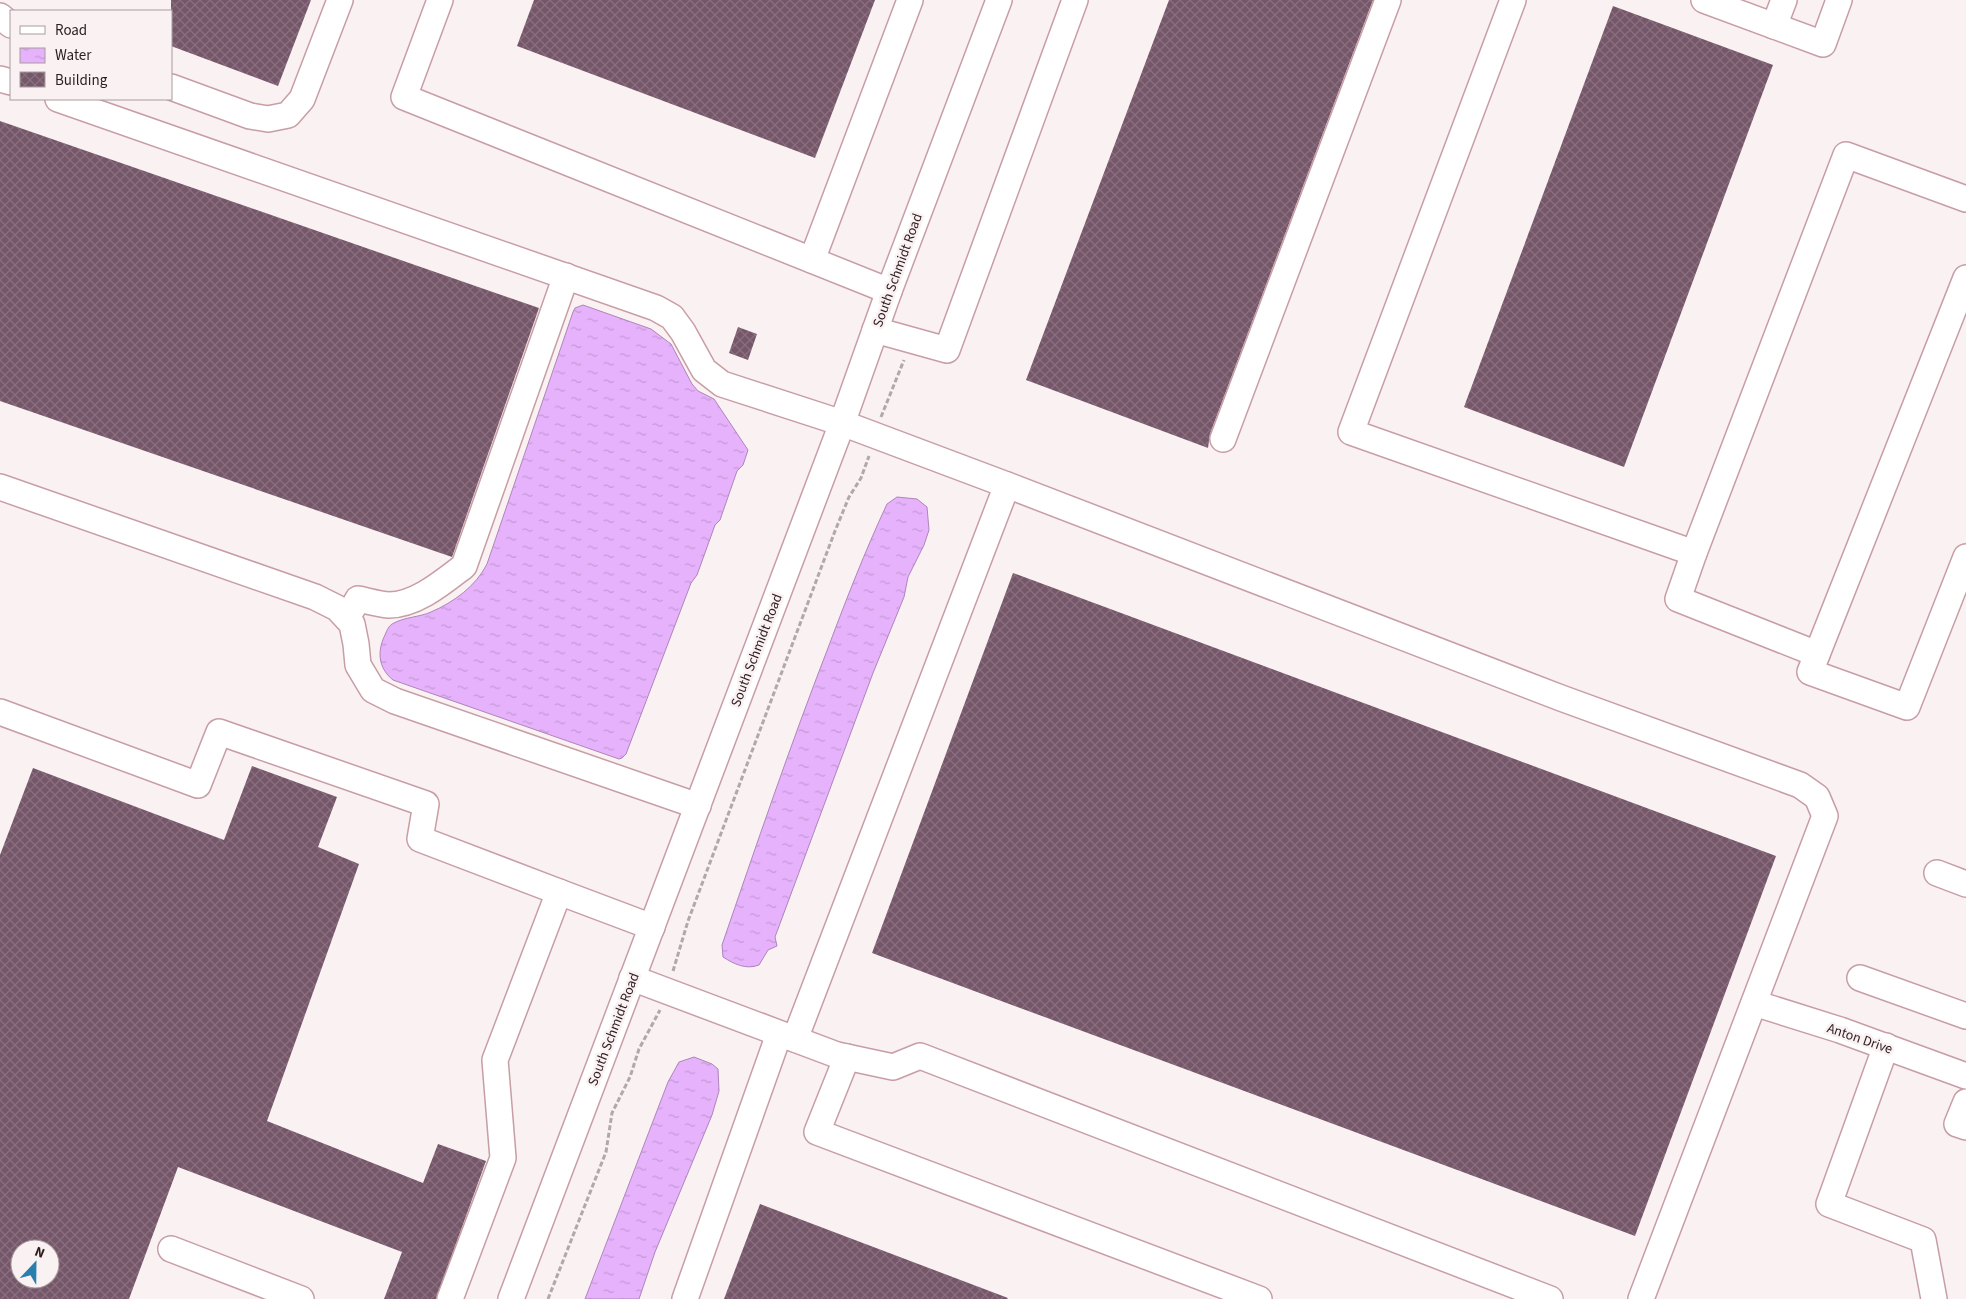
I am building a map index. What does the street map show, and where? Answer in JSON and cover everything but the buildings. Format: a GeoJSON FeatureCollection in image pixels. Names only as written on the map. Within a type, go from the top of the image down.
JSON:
{"type":"FeatureCollection","features":[{"type":"Feature","properties":{"kind":"street"},"geometry":{"type":"LineString","coordinates":[[172,87],[250,116],[268,119],[288,115],[302,99],[340,0]]}},
{"type":"Feature","properties":{"kind":"street"},"geometry":{"type":"LineString","coordinates":[[440,0],[404,97],[889,291]]}},
{"type":"Feature","properties":{"kind":"street"},"geometry":{"type":"LineString","coordinates":[[812,260],[910,0]]}},
{"type":"Feature","properties":{"kind":"street","name":"South Schmidt Road"},"geometry":{"type":"LineString","coordinates":[[511,1299],[842,423],[889,291],[999,0]]}},
{"type":"Feature","properties":{"kind":"street"},"geometry":{"type":"LineString","coordinates":[[875,330],[947,350],[1075,0]]}},
{"type":"Feature","properties":{"kind":"street"},"geometry":{"type":"LineString","coordinates":[[1223,439],[1388,0]]}},
{"type":"Feature","properties":{"kind":"street"},"geometry":{"type":"LineString","coordinates":[[1513,0],[1351,432],[1694,554]]}},
{"type":"Feature","properties":{"kind":"street"},"geometry":{"type":"LineString","coordinates":[[1704,0],[1823,44],[1839,0]]}},
{"type":"Feature","properties":{"kind":"street"},"geometry":{"type":"LineString","coordinates":[[1774,26],[1784,0]]}},
{"type":"Feature","properties":{"kind":"street"},"geometry":{"type":"LineString","coordinates":[[0,16],[10,24]]}},
{"type":"Feature","properties":{"kind":"street"},"geometry":{"type":"LineString","coordinates":[[61,100],[656,308],[672,317],[683,332],[704,370],[722,384],[842,423],[1007,485],[1561,698],[1748,765],[1800,786],[1818,797],[1825,816],[1641,1299]]}},
{"type":"Feature","properties":{"kind":"street"},"geometry":{"type":"LineString","coordinates":[[1817,654],[1678,599],[1846,155],[1966,199]]}},
{"type":"Feature","properties":{"kind":"street"},"geometry":{"type":"LineString","coordinates":[[347,618],[358,599],[389,604],[410,601],[443,582],[464,566],[566,276]]}},
{"type":"Feature","properties":{"kind":"street"},"geometry":{"type":"LineString","coordinates":[[1966,278],[1810,672],[1907,707],[1966,557]]}},
{"type":"Feature","properties":{"kind":"street"},"geometry":{"type":"LineString","coordinates":[[685,1299],[787,1036],[1007,485]]}},
{"type":"Feature","properties":{"kind":"street"},"geometry":{"type":"LineString","coordinates":[[0,487],[315,597],[337,608],[352,624],[358,665],[373,690],[395,700],[698,806]]}},
{"type":"Feature","properties":{"kind":"street"},"geometry":{"type":"LineString","coordinates":[[0,712],[198,785],[219,732],[426,804],[420,839],[652,927]]}},
{"type":"Feature","properties":{"kind":"street"},"geometry":{"type":"LineString","coordinates":[[1937,873],[1966,884]]}},
{"type":"Feature","properties":{"kind":"street"},"geometry":{"type":"LineString","coordinates":[[450,1299],[503,1158],[495,1060],[559,892]]}},
{"type":"Feature","properties":{"kind":"street"},"geometry":{"type":"LineString","coordinates":[[632,978],[847,1058],[893,1067],[920,1056],[1550,1299]]}},
{"type":"Feature","properties":{"kind":"street"},"geometry":{"type":"LineString","coordinates":[[1860,978],[1966,1016]]}},
{"type":"Feature","properties":{"kind":"street","name":"Anton Drive"},"geometry":{"type":"LineString","coordinates":[[1754,1003],[1886,1046],[1966,1076]]}},
{"type":"Feature","properties":{"kind":"street"},"geometry":{"type":"LineString","coordinates":[[1886,1046],[1829,1204],[1923,1240],[1934,1299]]}},
{"type":"Feature","properties":{"kind":"street"},"geometry":{"type":"LineString","coordinates":[[847,1058],[817,1132],[1259,1299]]}},
{"type":"Feature","properties":{"kind":"street"},"geometry":{"type":"LineString","coordinates":[[1966,1102],[1957,1124],[1966,1128]]}},
{"type":"Feature","properties":{"kind":"street"},"geometry":{"type":"LineString","coordinates":[[171,1250],[302,1299]]}},
{"type":"Feature","properties":{"kind":"path"},"geometry":{"type":"LineString","coordinates":[[548,1299],[606,1152],[612,1113],[630,1077],[639,1049],[659,1011],[688,921],[835,531],[849,497],[861,478],[907,351]]}},
{"type":"Feature","properties":{"kind":"water"},"geometry":{"type":"Polygon","coordinates":[[[583,305],[651,329],[671,344],[692,384],[698,391],[714,399],[748,450],[743,465],[737,471],[720,520],[715,525],[697,575],[691,583],[626,754],[619,759],[393,680],[384,670],[380,659],[382,641],[391,625],[403,619],[427,614],[448,603],[471,586],[487,564],[573,312],[575,308],[583,305]]]}},
{"type":"Feature","properties":{"kind":"water"},"geometry":{"type":"Polygon","coordinates":[[[897,497],[917,499],[927,507],[929,530],[924,545],[908,577],[904,597],[873,673],[775,937],[777,946],[768,950],[759,965],[740,966],[723,957],[722,945],[787,759],[849,594],[887,504],[897,497]]]}},
{"type":"Feature","properties":{"kind":"water"},"geometry":{"type":"Polygon","coordinates":[[[694,1057],[712,1064],[718,1069],[719,1091],[712,1115],[655,1252],[639,1299],[585,1299],[668,1082],[679,1062],[694,1057]]]}}]}
